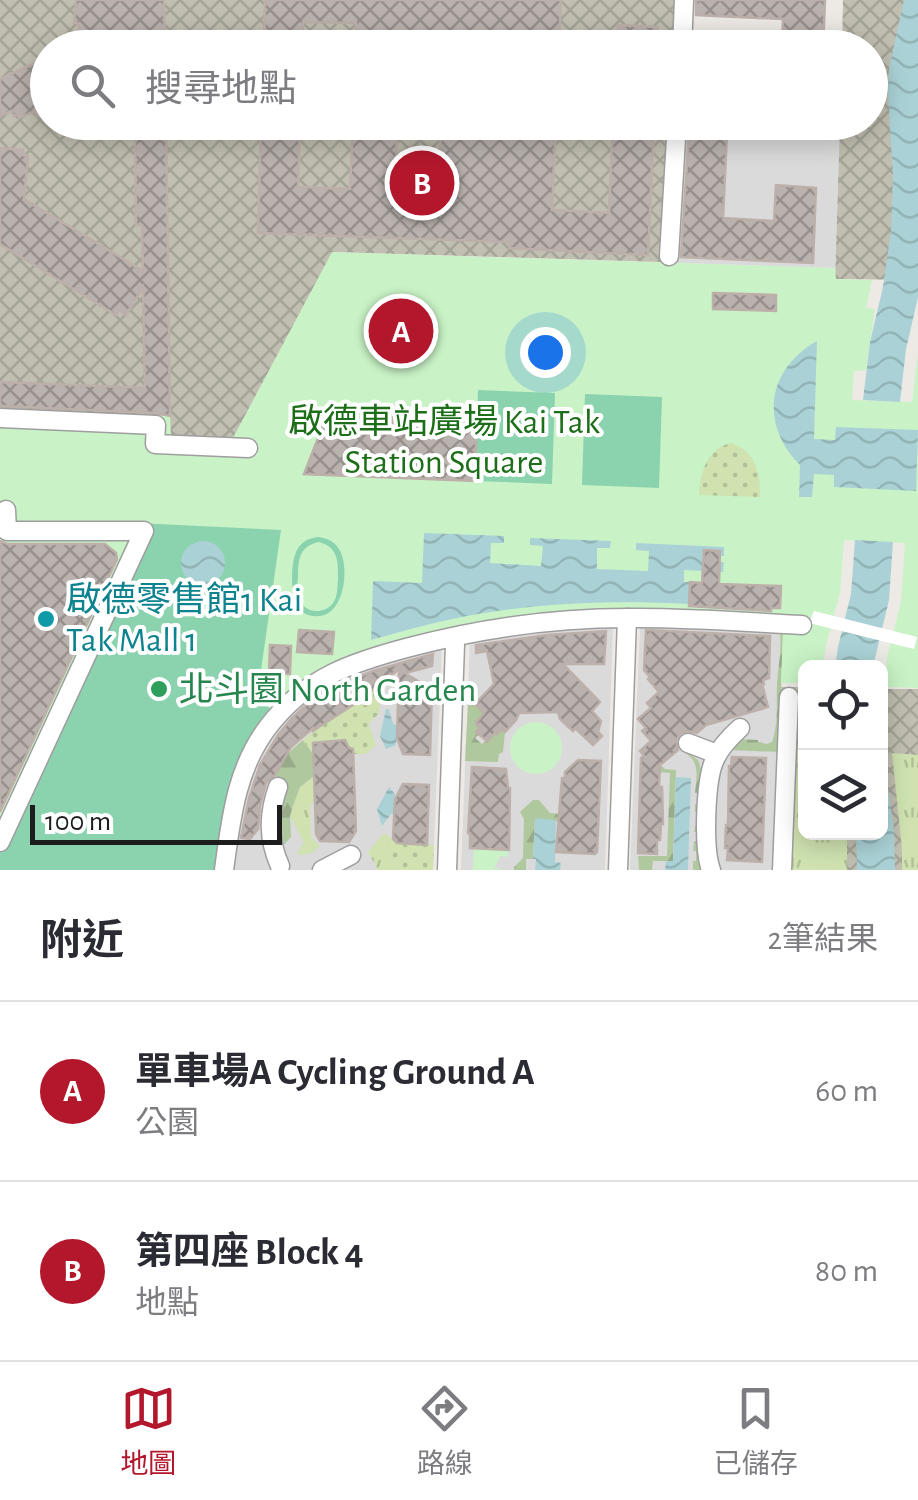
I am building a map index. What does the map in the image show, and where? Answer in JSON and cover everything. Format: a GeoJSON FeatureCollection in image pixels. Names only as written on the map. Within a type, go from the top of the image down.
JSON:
{"type":"FeatureCollection","features":[{"type":"Feature","properties":{"kind":"street"},"geometry":{"type":"LineString","coordinates":[[683,30],[684,0]]}},
{"type":"Feature","properties":{"kind":"street"},"geometry":{"type":"LineString","coordinates":[[669,256],[676,140]]}},
{"type":"Feature","properties":{"kind":"street"},"geometry":{"type":"LineString","coordinates":[[0,418],[156,425],[155,444],[248,448]]}},
{"type":"Feature","properties":{"kind":"street"},"geometry":{"type":"LineString","coordinates":[[0,842],[144,531],[7,532],[9,510]]}},
{"type":"Feature","properties":{"kind":"street"},"geometry":{"type":"LineString","coordinates":[[224,870],[236,793],[253,751],[294,699],[321,679],[360,660],[455,635],[551,621],[802,625]]}},
{"type":"Feature","properties":{"kind":"street"},"geometry":{"type":"LineString","coordinates":[[618,870],[627,624]]}},
{"type":"Feature","properties":{"kind":"street"},"geometry":{"type":"LineString","coordinates":[[447,870],[455,644]]}},
{"type":"Feature","properties":{"kind":"street"},"geometry":{"type":"LineString","coordinates":[[782,870],[788,697]]}},
{"type":"Feature","properties":{"kind":"street"},"geometry":{"type":"LineString","coordinates":[[711,870],[706,848],[708,783],[717,754],[740,728]]}},
{"type":"Feature","properties":{"kind":"street"},"geometry":{"type":"LineString","coordinates":[[688,743],[717,754]]}},
{"type":"Feature","properties":{"kind":"street"},"geometry":{"type":"LineString","coordinates":[[278,787],[270,814],[277,868],[292,866],[300,870]]}},
{"type":"Feature","properties":{"kind":"street"},"geometry":{"type":"LineString","coordinates":[[322,870],[351,855]]}},
{"type":"Feature","properties":{"kind":"shaded area"},"geometry":{"type":"Polygon","coordinates":[[[0,0],[676,0],[675,30],[30,30],[30,140],[669,140],[664,262],[333,252],[232,440],[170,436],[170,417],[0,409],[0,0]]]}},
{"type":"Feature","properties":{"kind":"shaded area"},"geometry":{"type":"Polygon","coordinates":[[[843,0],[918,0],[918,280],[835,279],[839,140],[888,140],[888,30],[842,30],[843,0]]]}},
{"type":"Feature","properties":{"kind":"shaded area"},"geometry":{"type":"Polygon","coordinates":[[[242,140],[839,140],[835,268],[244,249],[242,140]]]}},
{"type":"Feature","properties":{"kind":"shaded area"},"geometry":{"type":"Polygon","coordinates":[[[613,626],[605,870],[461,870],[470,641],[516,633],[613,626]]]}},
{"type":"Feature","properties":{"kind":"shaded area"},"geometry":{"type":"Polygon","coordinates":[[[640,626],[783,633],[774,870],[630,870],[640,626]]]}},
{"type":"Feature","properties":{"kind":"shaded area"},"geometry":{"type":"Polygon","coordinates":[[[442,646],[433,870],[234,870],[241,815],[252,774],[285,720],[317,691],[354,671],[442,646]]]}},
{"type":"Feature","properties":{"kind":"shaded area"},"geometry":{"type":"Polygon","coordinates":[[[780,687],[798,687],[798,840],[888,840],[888,689],[918,689],[918,870],[773,870],[780,687]]]}},
{"type":"Feature","properties":{"kind":"green space","name":"啟德車站廣場 Kai Tak Station Square"},"geometry":{"type":"Polygon","coordinates":[[[332,252],[835,268],[836,279],[872,280],[866,308],[875,309],[866,370],[854,371],[852,400],[912,402],[918,352],[918,688],[888,687],[887,657],[901,602],[905,543],[844,540],[840,593],[824,660],[798,660],[798,683],[781,683],[783,633],[721,630],[721,613],[563,613],[446,629],[372,648],[329,664],[272,710],[0,870],[0,409],[170,416],[171,436],[232,440],[332,252]]]}},
{"type":"Feature","properties":{"kind":"green space"},"geometry":{"type":"Polygon","coordinates":[[[478,390],[555,393],[552,484],[475,481],[478,390]]]}},
{"type":"Feature","properties":{"kind":"green space"},"geometry":{"type":"Polygon","coordinates":[[[585,394],[662,397],[659,488],[582,485],[585,394]]]}},
{"type":"Feature","properties":{"kind":"green space"},"geometry":{"type":"Polygon","coordinates":[[[731,443],[746,451],[755,464],[760,497],[699,495],[706,463],[716,450],[731,443]]]}},
{"type":"Feature","properties":{"kind":"green space","name":"北斗園 North Garden"},"geometry":{"type":"Polygon","coordinates":[[[137,523],[281,530],[257,698],[272,710],[217,870],[0,870],[0,818],[137,523]]]}},
{"type":"Feature","properties":{"kind":"green space"},"geometry":{"type":"Polygon","coordinates":[[[311,538],[335,544],[344,566],[340,598],[335,607],[320,616],[301,610],[293,592],[295,556],[300,545],[311,538]],[[319,542],[307,547],[299,560],[298,595],[311,610],[330,607],[337,594],[337,561],[326,545],[319,542]]]}},
{"type":"Feature","properties":{"kind":"green space"},"geometry":{"type":"Polygon","coordinates":[[[780,633],[779,752],[729,750],[738,739],[772,742],[780,633]]]}},
{"type":"Feature","properties":{"kind":"green space"},"geometry":{"type":"Polygon","coordinates":[[[377,686],[381,692],[379,713],[369,724],[376,745],[366,754],[354,754],[343,740],[317,743],[314,755],[303,740],[377,686]]]}},
{"type":"Feature","properties":{"kind":"green space"},"geometry":{"type":"Polygon","coordinates":[[[468,705],[477,705],[485,713],[475,738],[482,744],[502,729],[505,732],[498,762],[465,761],[468,705]]]}},
{"type":"Feature","properties":{"kind":"green space"},"geometry":{"type":"Polygon","coordinates":[[[536,722],[555,729],[562,748],[555,767],[536,774],[517,767],[510,748],[517,729],[536,722]]]}},
{"type":"Feature","properties":{"kind":"green space"},"geometry":{"type":"Polygon","coordinates":[[[690,733],[684,750],[698,760],[702,772],[703,870],[693,870],[698,813],[696,768],[679,745],[690,733]]]}},
{"type":"Feature","properties":{"kind":"green space"},"geometry":{"type":"Polygon","coordinates":[[[303,740],[314,755],[314,776],[300,787],[290,816],[291,837],[281,848],[279,815],[288,783],[275,776],[287,754],[303,740]]]}},
{"type":"Feature","properties":{"kind":"green space"},"geometry":{"type":"Polygon","coordinates":[[[780,748],[798,749],[798,840],[847,840],[847,870],[774,870],[780,748]]]}},
{"type":"Feature","properties":{"kind":"green space"},"geometry":{"type":"Polygon","coordinates":[[[892,753],[918,755],[918,870],[902,870],[892,753]]]}},
{"type":"Feature","properties":{"kind":"green space"},"geometry":{"type":"Polygon","coordinates":[[[662,766],[676,770],[673,861],[653,861],[652,870],[639,870],[638,856],[667,856],[670,773],[641,771],[662,766]]]}},
{"type":"Feature","properties":{"kind":"green space"},"geometry":{"type":"Polygon","coordinates":[[[314,776],[311,837],[320,846],[301,855],[297,854],[304,842],[290,816],[300,787],[314,776]]]}},
{"type":"Feature","properties":{"kind":"green space"},"geometry":{"type":"Polygon","coordinates":[[[533,800],[539,800],[550,813],[561,814],[559,822],[535,819],[533,859],[526,859],[526,870],[514,870],[523,858],[524,819],[520,812],[533,800]]]}},
{"type":"Feature","properties":{"kind":"green space"},"geometry":{"type":"Polygon","coordinates":[[[384,833],[394,870],[378,870],[368,852],[384,833]]]}},
{"type":"Feature","properties":{"kind":"green space"},"geometry":{"type":"Polygon","coordinates":[[[384,833],[398,843],[434,845],[433,870],[394,870],[384,833]]]}},
{"type":"Feature","properties":{"kind":"green space"},"geometry":{"type":"Polygon","coordinates":[[[474,848],[509,850],[507,857],[500,856],[494,869],[500,870],[473,870],[474,848]]]}},
{"type":"Feature","properties":{"kind":"water"},"geometry":{"type":"Polygon","coordinates":[[[904,0],[918,0],[918,297],[906,349],[900,402],[863,400],[891,231],[889,68],[904,0]]]}},
{"type":"Feature","properties":{"kind":"water"},"geometry":{"type":"Polygon","coordinates":[[[817,341],[814,439],[835,440],[836,427],[918,430],[916,491],[834,487],[834,475],[814,474],[812,497],[799,497],[800,465],[778,432],[774,398],[787,366],[817,341]]]}},
{"type":"Feature","properties":{"kind":"water"},"geometry":{"type":"Polygon","coordinates":[[[424,533],[504,536],[504,543],[491,543],[490,563],[541,566],[543,546],[530,545],[530,538],[611,541],[610,548],[597,548],[597,569],[648,571],[649,551],[636,550],[636,543],[724,547],[724,556],[719,551],[704,550],[703,566],[724,562],[723,572],[684,570],[684,582],[690,582],[690,604],[610,602],[531,607],[451,619],[371,640],[373,581],[422,583],[424,533]]]}},
{"type":"Feature","properties":{"kind":"water"},"geometry":{"type":"Polygon","coordinates":[[[855,540],[893,542],[889,600],[875,660],[836,660],[851,594],[855,540]]]}},
{"type":"Feature","properties":{"kind":"water"},"geometry":{"type":"Polygon","coordinates":[[[203,541],[218,548],[225,563],[218,578],[203,585],[188,578],[181,563],[188,548],[203,541]]]}},
{"type":"Feature","properties":{"kind":"water"},"geometry":{"type":"Polygon","coordinates":[[[386,709],[397,725],[396,745],[386,749],[380,736],[386,709]]]}},
{"type":"Feature","properties":{"kind":"water"},"geometry":{"type":"Polygon","coordinates":[[[676,777],[691,778],[688,870],[665,870],[666,861],[673,861],[676,777]]]}},
{"type":"Feature","properties":{"kind":"water"},"geometry":{"type":"Polygon","coordinates":[[[389,787],[395,794],[394,814],[382,826],[377,809],[389,787]]]}},
{"type":"Feature","properties":{"kind":"water"},"geometry":{"type":"Polygon","coordinates":[[[888,788],[895,870],[857,870],[856,840],[888,840],[888,788]]]}},
{"type":"Feature","properties":{"kind":"water"},"geometry":{"type":"Polygon","coordinates":[[[535,818],[556,820],[555,862],[561,863],[560,870],[535,870],[535,818]]]}},
{"type":"Feature","properties":{"kind":"pier"},"geometry":{"type":"Polygon","coordinates":[[[814,611],[917,637],[914,649],[809,623],[814,611]]]}},
{"type":"Feature","properties":{"kind":"building"},"geometry":{"type":"Polygon","coordinates":[[[76,0],[164,0],[165,30],[78,30],[79,23],[74,23],[76,0]]]}},
{"type":"Feature","properties":{"kind":"building"},"geometry":{"type":"Polygon","coordinates":[[[265,0],[561,0],[560,30],[356,30],[356,23],[303,22],[303,30],[264,30],[265,0]]]}},
{"type":"Feature","properties":{"kind":"building"},"geometry":{"type":"Polygon","coordinates":[[[696,0],[825,0],[824,30],[783,30],[783,19],[696,15],[696,0]]]}},
{"type":"Feature","properties":{"kind":"building"},"geometry":{"type":"Polygon","coordinates":[[[618,25],[658,27],[658,30],[618,30],[618,25]]]}},
{"type":"Feature","properties":{"kind":"building"},"geometry":{"type":"Polygon","coordinates":[[[30,65],[30,113],[19,118],[11,111],[0,116],[0,79],[30,65]]]}},
{"type":"Feature","properties":{"kind":"building"},"geometry":{"type":"Polygon","coordinates":[[[135,140],[166,140],[170,416],[0,406],[0,382],[145,388],[143,287],[126,315],[119,310],[116,315],[0,244],[0,148],[23,150],[23,155],[28,156],[24,199],[143,271],[142,225],[136,225],[135,140]]]}},
{"type":"Feature","properties":{"kind":"building"},"geometry":{"type":"Polygon","coordinates":[[[261,140],[299,140],[298,187],[350,189],[352,140],[397,140],[396,178],[439,180],[440,140],[555,140],[552,210],[609,213],[612,140],[653,140],[648,255],[509,248],[510,242],[258,233],[261,140]]]}},
{"type":"Feature","properties":{"kind":"building"},"geometry":{"type":"Polygon","coordinates":[[[688,140],[727,140],[723,218],[774,221],[776,185],[816,188],[813,263],[681,257],[688,140]]]}},
{"type":"Feature","properties":{"kind":"building"},"geometry":{"type":"Polygon","coordinates":[[[713,293],[776,295],[776,311],[713,309],[713,293]]]}},
{"type":"Feature","properties":{"kind":"building"},"geometry":{"type":"Polygon","coordinates":[[[331,405],[477,411],[475,481],[304,474],[331,405]]]}},
{"type":"Feature","properties":{"kind":"building","name":"啟德零售館1 Kai Tak Mall 1"},"geometry":{"type":"Polygon","coordinates":[[[0,541],[105,544],[117,559],[0,812],[0,541]]]}},
{"type":"Feature","properties":{"kind":"building"},"geometry":{"type":"Polygon","coordinates":[[[704,550],[720,551],[719,584],[781,586],[780,608],[771,611],[689,606],[690,582],[702,583],[704,550]]]}},
{"type":"Feature","properties":{"kind":"building"},"geometry":{"type":"Polygon","coordinates":[[[299,630],[334,632],[332,654],[297,652],[299,630]]]}},
{"type":"Feature","properties":{"kind":"building"},"geometry":{"type":"Polygon","coordinates":[[[646,630],[770,636],[769,678],[762,684],[768,707],[706,725],[697,733],[681,733],[676,740],[678,750],[660,765],[663,824],[657,854],[638,853],[644,756],[640,751],[651,741],[638,719],[651,708],[647,703],[659,692],[644,670],[646,630]]]}},
{"type":"Feature","properties":{"kind":"building"},"geometry":{"type":"Polygon","coordinates":[[[606,631],[604,664],[563,664],[600,702],[592,711],[601,721],[598,732],[602,736],[593,745],[560,719],[558,712],[519,713],[505,732],[502,729],[487,741],[476,732],[476,723],[484,713],[475,704],[494,684],[487,651],[476,653],[476,645],[606,631]]]}},
{"type":"Feature","properties":{"kind":"building"},"geometry":{"type":"Polygon","coordinates":[[[270,645],[291,646],[290,674],[269,673],[270,645]]]}},
{"type":"Feature","properties":{"kind":"building"},"geometry":{"type":"Polygon","coordinates":[[[433,654],[432,666],[405,673],[432,690],[430,755],[403,754],[397,738],[399,669],[291,747],[266,783],[258,829],[250,839],[241,838],[260,765],[292,718],[338,685],[433,654]]]}},
{"type":"Feature","properties":{"kind":"building"},"geometry":{"type":"Polygon","coordinates":[[[345,740],[353,749],[356,831],[349,842],[320,841],[316,834],[313,743],[345,740]]]}},
{"type":"Feature","properties":{"kind":"building"},"geometry":{"type":"Polygon","coordinates":[[[732,757],[766,758],[762,862],[727,860],[732,757]]]}},
{"type":"Feature","properties":{"kind":"building"},"geometry":{"type":"Polygon","coordinates":[[[578,760],[601,761],[595,854],[556,852],[562,778],[578,760]]]}},
{"type":"Feature","properties":{"kind":"building"},"geometry":{"type":"Polygon","coordinates":[[[472,767],[506,769],[510,788],[509,850],[470,848],[472,767]]]}},
{"type":"Feature","properties":{"kind":"building"},"geometry":{"type":"Polygon","coordinates":[[[403,784],[429,785],[427,845],[397,843],[393,839],[395,799],[403,784]]]}},
{"type":"Feature","properties":{"kind":"place","name":"第四座 Block 4"},"geometry":{"type":"Point","coordinates":[422,183]}},
{"type":"Feature","properties":{"kind":"place","name":"單車場A Cycling Ground A"},"geometry":{"type":"Point","coordinates":[401,331]}},
{"type":"Feature","properties":{"kind":"place","name":"啟德零售館1 Kai Tak Mall 1"},"geometry":{"type":"Point","coordinates":[46,619]}},
{"type":"Feature","properties":{"kind":"place","name":"北斗園 North Garden"},"geometry":{"type":"Point","coordinates":[159,689]}}]}
